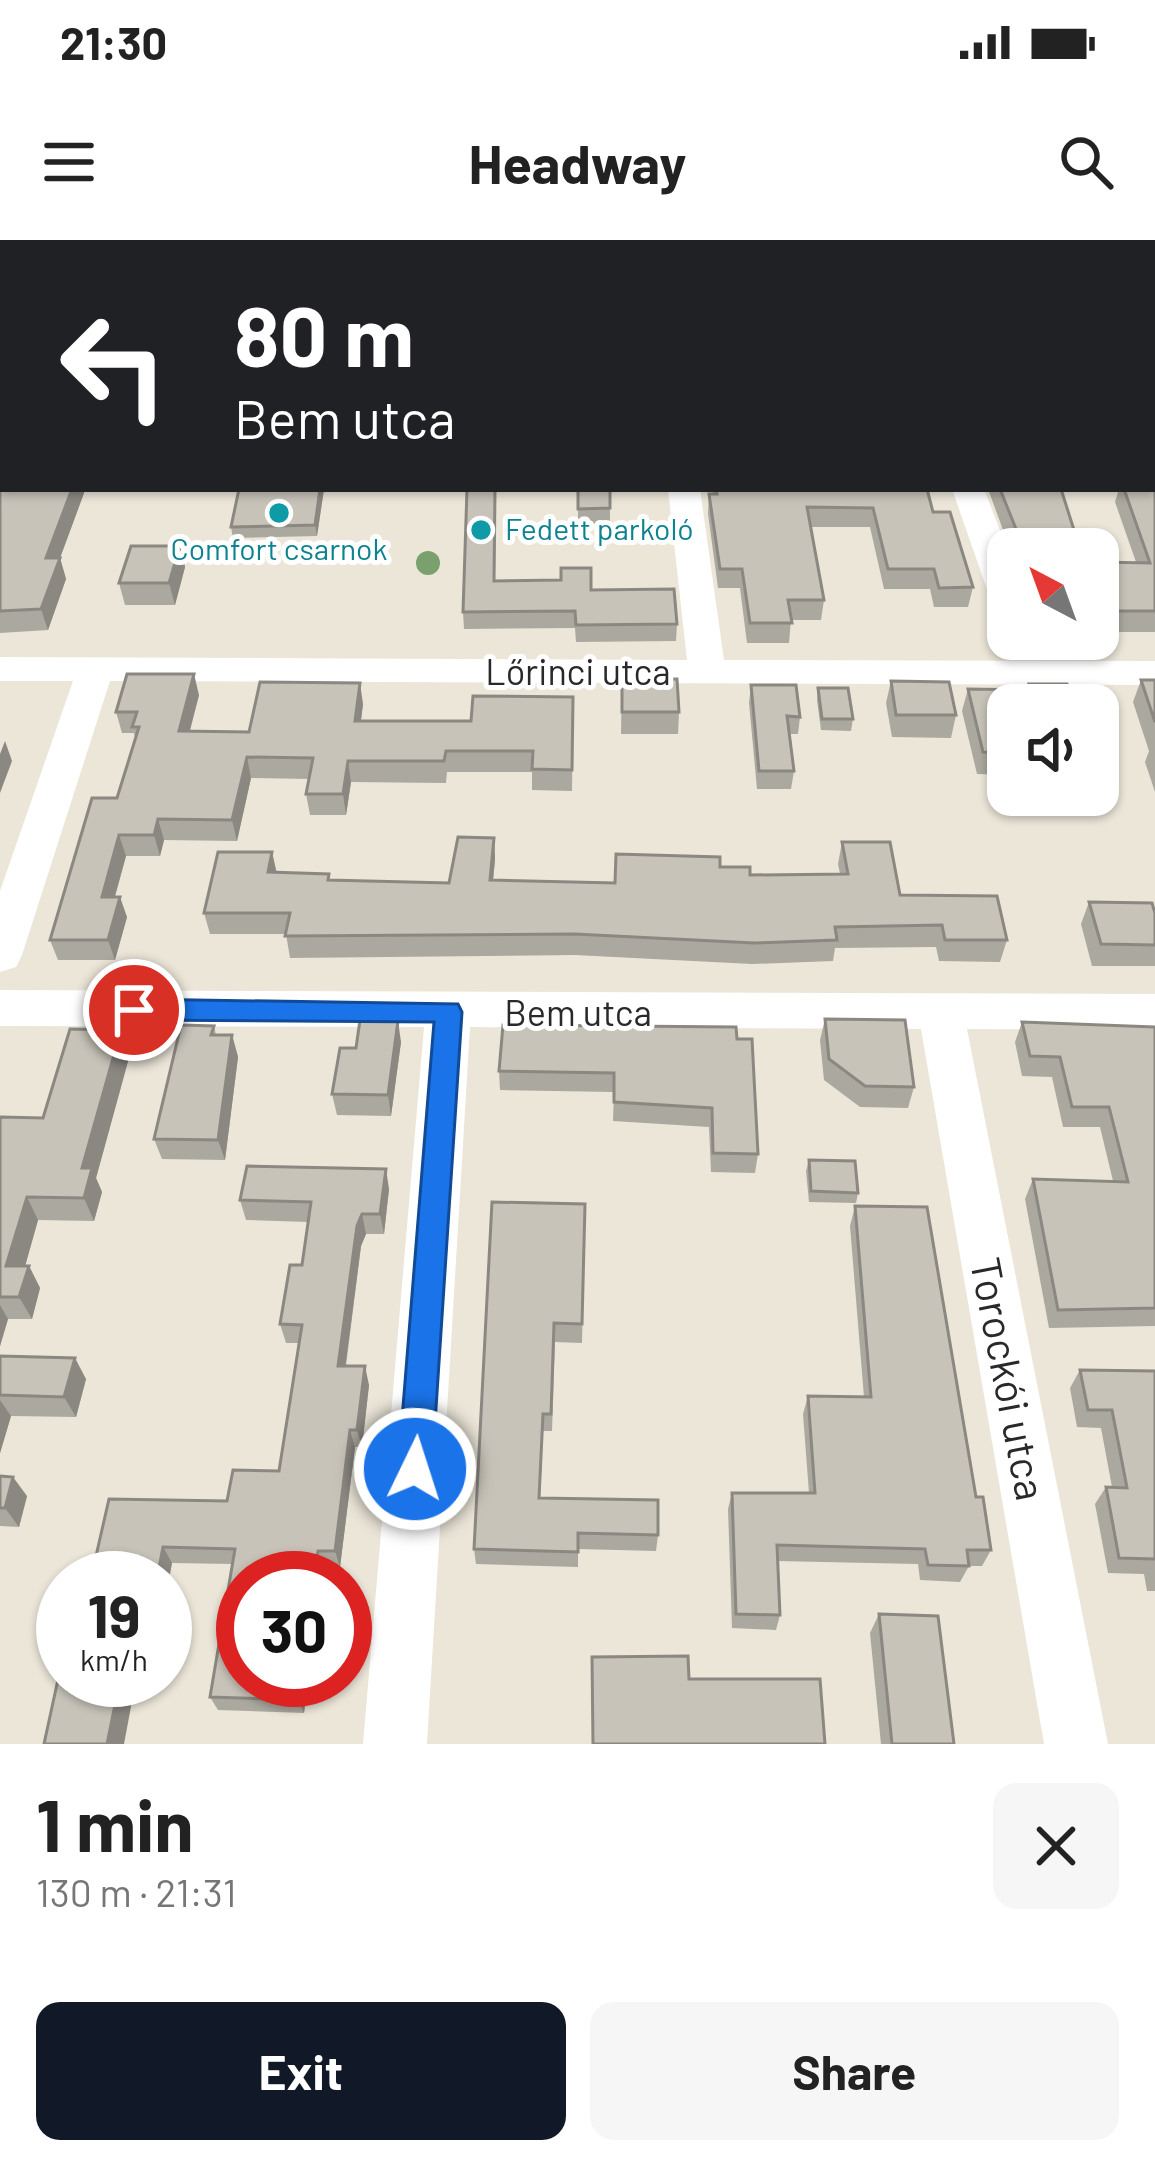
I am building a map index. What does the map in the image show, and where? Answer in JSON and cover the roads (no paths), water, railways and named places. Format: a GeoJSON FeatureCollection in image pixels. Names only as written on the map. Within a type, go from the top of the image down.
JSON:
{"type":"FeatureCollection","features":[{"type":"Feature","properties":{"kind":"street"},"geometry":{"type":"LineString","coordinates":[[684,492],[707,672]]}},
{"type":"Feature","properties":{"kind":"street"},"geometry":{"type":"LineString","coordinates":[[969,492],[987,541]]}},
{"type":"Feature","properties":{"kind":"street","name":"Lőrinci utca"},"geometry":{"type":"LineString","coordinates":[[0,669],[707,672],[987,658]]}},
{"type":"Feature","properties":{"kind":"street","name":"Lőrinci utca"},"geometry":{"type":"LineString","coordinates":[[1058,660],[1155,674]]}},
{"type":"Feature","properties":{"kind":"street"},"geometry":{"type":"LineString","coordinates":[[0,955],[95,670]]}},
{"type":"Feature","properties":{"kind":"street","name":"Bem utca"},"geometry":{"type":"LineString","coordinates":[[0,1008],[940,1015],[1155,1012]]}},
{"type":"Feature","properties":{"kind":"street"},"geometry":{"type":"LineString","coordinates":[[395,1744],[448,1012]]}},
{"type":"Feature","properties":{"kind":"street","name":"Torockói utca"},"geometry":{"type":"LineString","coordinates":[[940,1015],[1076,1744]]}},
{"type":"Feature","properties":{"kind":"place","name":"Comfort csarnok"},"geometry":{"type":"Point","coordinates":[279,513]}},
{"type":"Feature","properties":{"kind":"place","name":"Fedett parkoló"},"geometry":{"type":"Point","coordinates":[481,530]}}]}
